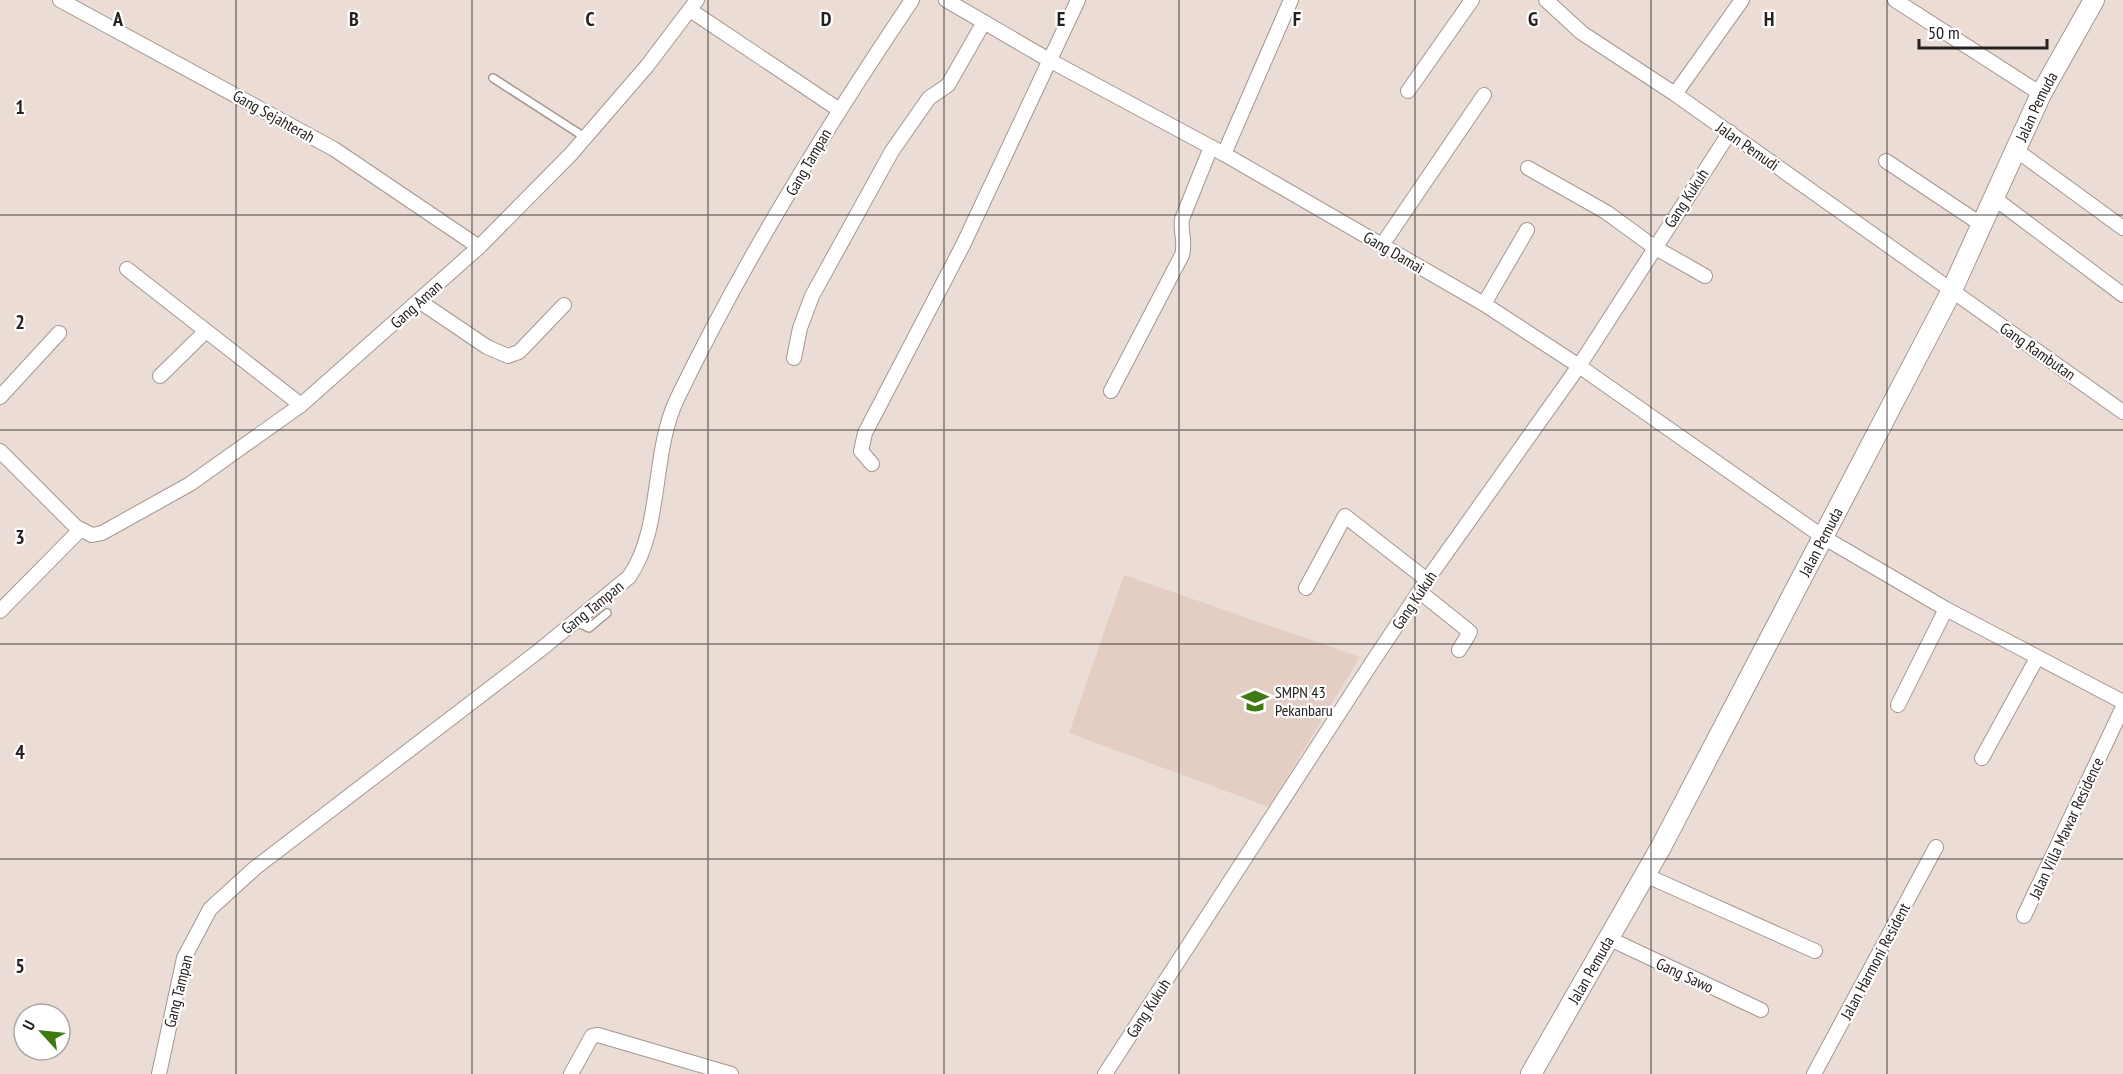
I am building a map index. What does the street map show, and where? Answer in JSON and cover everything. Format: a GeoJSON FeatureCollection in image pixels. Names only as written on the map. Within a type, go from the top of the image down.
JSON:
{"type":"FeatureCollection","features":[{"type":"Feature","properties":{"kind":"main road","name":"Jalan Pemuda"},"geometry":{"type":"LineString","coordinates":[[1531,1074],[1645,875],[1952,290],[2041,94],[2090,2]]}},
{"type":"Feature","properties":{"kind":"street","name":"Gang Sejahterah"},"geometry":{"type":"LineString","coordinates":[[60,0],[334,149],[479,247]]}},
{"type":"Feature","properties":{"kind":"street","name":"Gang Tampan"},"geometry":{"type":"LineString","coordinates":[[159,1074],[184,958],[210,909],[255,868],[629,577],[636,567],[650,517],[662,439],[677,400],[745,271],[838,109],[912,0]]}},
{"type":"Feature","properties":{"kind":"street","name":"Gang Damai"},"geometry":{"type":"LineString","coordinates":[[946,0],[1049,60],[1218,151],[1484,304],[1579,366],[1823,537],[1946,609],[2123,704]]}},
{"type":"Feature","properties":{"kind":"street"},"geometry":{"type":"LineString","coordinates":[[872,464],[861,451],[865,433],[963,245],[1078,0]]}},
{"type":"Feature","properties":{"kind":"street"},"geometry":{"type":"LineString","coordinates":[[1111,391],[1182,255],[1185,246],[1180,228],[1182,219],[1218,151],[1291,0]]}},
{"type":"Feature","properties":{"kind":"street"},"geometry":{"type":"LineString","coordinates":[[1408,91],[1472,0]]}},
{"type":"Feature","properties":{"kind":"street","name":"Jalan Pemudi"},"geometry":{"type":"LineString","coordinates":[[1546,0],[1582,33],[1676,94],[1952,290]]}},
{"type":"Feature","properties":{"kind":"street"},"geometry":{"type":"LineString","coordinates":[[1676,94],[1742,0]]}},
{"type":"Feature","properties":{"kind":"street"},"geometry":{"type":"LineString","coordinates":[[1895,0],[2041,94]]}},
{"type":"Feature","properties":{"kind":"street","name":"Gang Aman"},"geometry":{"type":"LineString","coordinates":[[80,530],[92,535],[102,533],[190,484],[301,405],[479,247],[586,138],[647,66],[694,5]]}},
{"type":"Feature","properties":{"kind":"street"},"geometry":{"type":"LineString","coordinates":[[694,5],[838,109]]}},
{"type":"Feature","properties":{"kind":"street"},"geometry":{"type":"LineString","coordinates":[[794,358],[800,328],[812,296],[892,151],[929,98],[948,85],[984,22]]}},
{"type":"Feature","properties":{"kind":"street"},"geometry":{"type":"LineString","coordinates":[[1382,245],[1484,94]]}},
{"type":"Feature","properties":{"kind":"street","name":"Gang Kukuh"},"geometry":{"type":"LineString","coordinates":[[1105,1074],[1423,586],[1579,366],[1730,132]]}},
{"type":"Feature","properties":{"kind":"street"},"geometry":{"type":"LineString","coordinates":[[2016,150],[2123,228]]}},
{"type":"Feature","properties":{"kind":"street"},"geometry":{"type":"LineString","coordinates":[[1886,161],[1982,225]]}},
{"type":"Feature","properties":{"kind":"street"},"geometry":{"type":"LineString","coordinates":[[1528,168],[1606,212],[1654,247],[1705,276]]}},
{"type":"Feature","properties":{"kind":"street"},"geometry":{"type":"LineString","coordinates":[[1994,198],[2123,295]]}},
{"type":"Feature","properties":{"kind":"street"},"geometry":{"type":"LineString","coordinates":[[1484,304],[1527,230]]}},
{"type":"Feature","properties":{"kind":"street"},"geometry":{"type":"LineString","coordinates":[[127,269],[301,405]]}},
{"type":"Feature","properties":{"kind":"street","name":"Gang Rambutan"},"geometry":{"type":"LineString","coordinates":[[1952,290],[2123,412]]}},
{"type":"Feature","properties":{"kind":"street"},"geometry":{"type":"LineString","coordinates":[[419,301],[487,347],[508,356],[519,352],[564,305]]}},
{"type":"Feature","properties":{"kind":"street"},"geometry":{"type":"LineString","coordinates":[[159,376],[205,332]]}},
{"type":"Feature","properties":{"kind":"street"},"geometry":{"type":"LineString","coordinates":[[0,397],[59,333]]}},
{"type":"Feature","properties":{"kind":"street"},"geometry":{"type":"LineString","coordinates":[[0,451],[80,530],[0,611]]}},
{"type":"Feature","properties":{"kind":"street"},"geometry":{"type":"LineString","coordinates":[[1306,588],[1345,516],[1470,632],[1459,650]]}},
{"type":"Feature","properties":{"kind":"street"},"geometry":{"type":"LineString","coordinates":[[1898,705],[1946,609]]}},
{"type":"Feature","properties":{"kind":"street"},"geometry":{"type":"LineString","coordinates":[[1982,758],[2037,658]]}},
{"type":"Feature","properties":{"kind":"street","name":"Jalan Villa Mawar Residence"},"geometry":{"type":"LineString","coordinates":[[2024,916],[2123,704]]}},
{"type":"Feature","properties":{"kind":"street","name":"Jalan Harmoni Resident"},"geometry":{"type":"LineString","coordinates":[[1814,1074],[1936,847]]}},
{"type":"Feature","properties":{"kind":"street"},"geometry":{"type":"LineString","coordinates":[[1645,875],[1815,951]]}},
{"type":"Feature","properties":{"kind":"street","name":"Gang Sawo"},"geometry":{"type":"LineString","coordinates":[[1610,939],[1761,1010]]}},
{"type":"Feature","properties":{"kind":"street"},"geometry":{"type":"LineString","coordinates":[[571,1074],[592,1036],[597,1035],[731,1074]]}},
{"type":"Feature","properties":{"kind":"lane"},"geometry":{"type":"LineString","coordinates":[[493,78],[586,138]]}},
{"type":"Feature","properties":{"kind":"lane"},"geometry":{"type":"LineString","coordinates":[[574,622],[589,628],[607,612]]}},
{"type":"Feature","properties":{"kind":"shaded area"},"geometry":{"type":"Polygon","coordinates":[[[1124,575],[1360,657],[1269,807],[1069,733],[1124,575]]]}},
{"type":"Feature","properties":{"kind":"place","name":"SMPN 43 Pekanbaru"},"geometry":{"type":"Point","coordinates":[1255,701]}}]}
